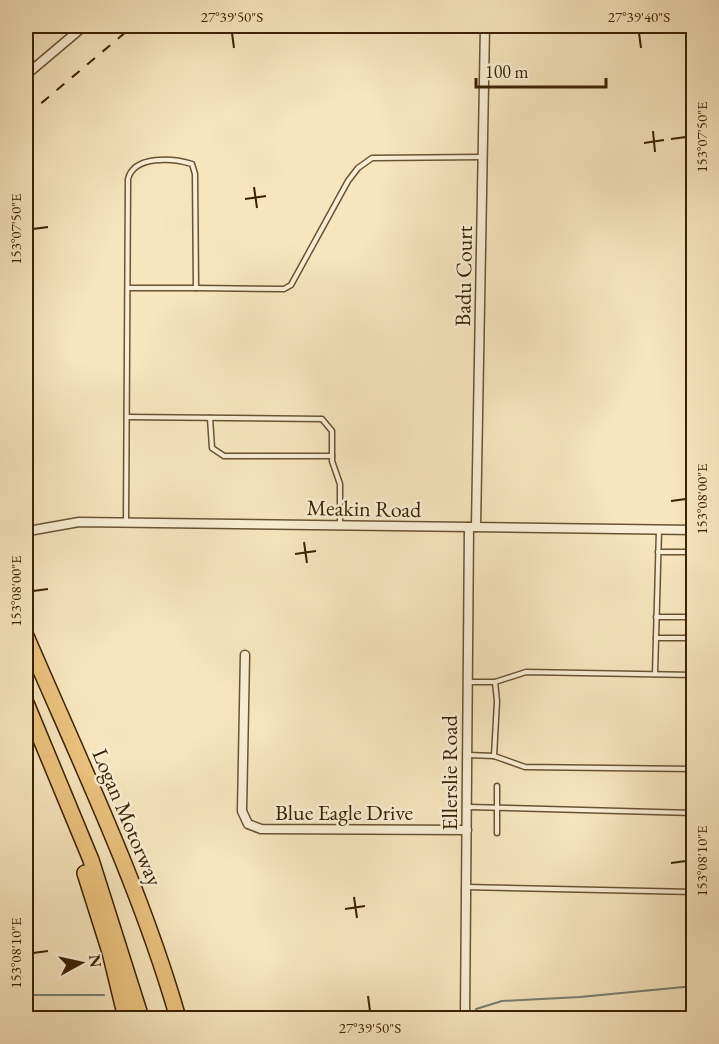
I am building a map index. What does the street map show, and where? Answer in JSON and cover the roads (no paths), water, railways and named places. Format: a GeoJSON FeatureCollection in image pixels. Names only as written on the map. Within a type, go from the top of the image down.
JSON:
{"type":"FeatureCollection","features":[{"type":"Feature","properties":{"kind":"highway","name":"Logan Motorway"},"geometry":{"type":"LineString","coordinates":[[26,636],[130,876],[151,930],[178,1018]]}},
{"type":"Feature","properties":{"kind":"highway"},"geometry":{"type":"LineString","coordinates":[[26,703],[91,860],[141,1018]]}},
{"type":"Feature","properties":{"kind":"highway"},"geometry":{"type":"LineString","coordinates":[[47,753],[55,792],[102,927],[126,1018]]}},
{"type":"Feature","properties":{"kind":"street"},"geometry":{"type":"LineString","coordinates":[[26,75],[84,26]]}},
{"type":"Feature","properties":{"kind":"street","name":"Badu Court"},"geometry":{"type":"LineString","coordinates":[[473,527],[485,26]]}},
{"type":"Feature","properties":{"kind":"street","name":"Meakin Road"},"geometry":{"type":"LineString","coordinates":[[34,530],[79,522],[693,530]]}},
{"type":"Feature","properties":{"kind":"street","name":"Ellerslie Road"},"geometry":{"type":"LineString","coordinates":[[465,1018],[468,682],[473,527]]}},
{"type":"Feature","properties":{"kind":"street","name":"Blue Eagle Drive"},"geometry":{"type":"LineString","coordinates":[[245,655],[242,811],[248,824],[261,829],[467,830]]}},
{"type":"Feature","properties":{"kind":"lane"},"geometry":{"type":"LineString","coordinates":[[128,288],[284,289],[291,285],[348,181],[358,168],[372,158],[483,157]]}},
{"type":"Feature","properties":{"kind":"lane"},"geometry":{"type":"LineString","coordinates":[[126,522],[128,179],[133,167],[144,162],[187,163],[195,169],[196,288]]}},
{"type":"Feature","properties":{"kind":"lane"},"geometry":{"type":"LineString","coordinates":[[127,417],[322,419],[332,431],[332,456],[340,484],[340,525]]}},
{"type":"Feature","properties":{"kind":"lane"},"geometry":{"type":"LineString","coordinates":[[210,418],[212,448],[224,456],[332,456]]}},
{"type":"Feature","properties":{"kind":"lane"},"geometry":{"type":"LineString","coordinates":[[655,674],[659,529]]}},
{"type":"Feature","properties":{"kind":"lane"},"geometry":{"type":"LineString","coordinates":[[658,552],[693,552]]}},
{"type":"Feature","properties":{"kind":"lane"},"geometry":{"type":"LineString","coordinates":[[656,617],[693,617]]}},
{"type":"Feature","properties":{"kind":"lane"},"geometry":{"type":"LineString","coordinates":[[656,638],[693,638]]}},
{"type":"Feature","properties":{"kind":"lane"},"geometry":{"type":"LineString","coordinates":[[468,682],[495,682],[526,672],[693,675]]}},
{"type":"Feature","properties":{"kind":"lane"},"geometry":{"type":"LineString","coordinates":[[494,756],[497,701],[495,682]]}},
{"type":"Feature","properties":{"kind":"lane"},"geometry":{"type":"LineString","coordinates":[[467,755],[494,756],[525,767],[693,769]]}},
{"type":"Feature","properties":{"kind":"lane"},"geometry":{"type":"LineString","coordinates":[[497,786],[497,833]]}},
{"type":"Feature","properties":{"kind":"lane"},"geometry":{"type":"LineString","coordinates":[[467,807],[693,813]]}},
{"type":"Feature","properties":{"kind":"lane"},"geometry":{"type":"LineString","coordinates":[[466,887],[693,892]]}},
{"type":"Feature","properties":{"kind":"waterway"},"geometry":{"type":"LineString","coordinates":[[476,1009],[502,1001],[580,997],[694,986]]}},
{"type":"Feature","properties":{"kind":"waterway"},"geometry":{"type":"LineString","coordinates":[[26,995],[104,995]]}},
{"type":"Feature","properties":{"kind":"railway"},"geometry":{"type":"LineString","coordinates":[[26,116],[133,26]]}}]}
